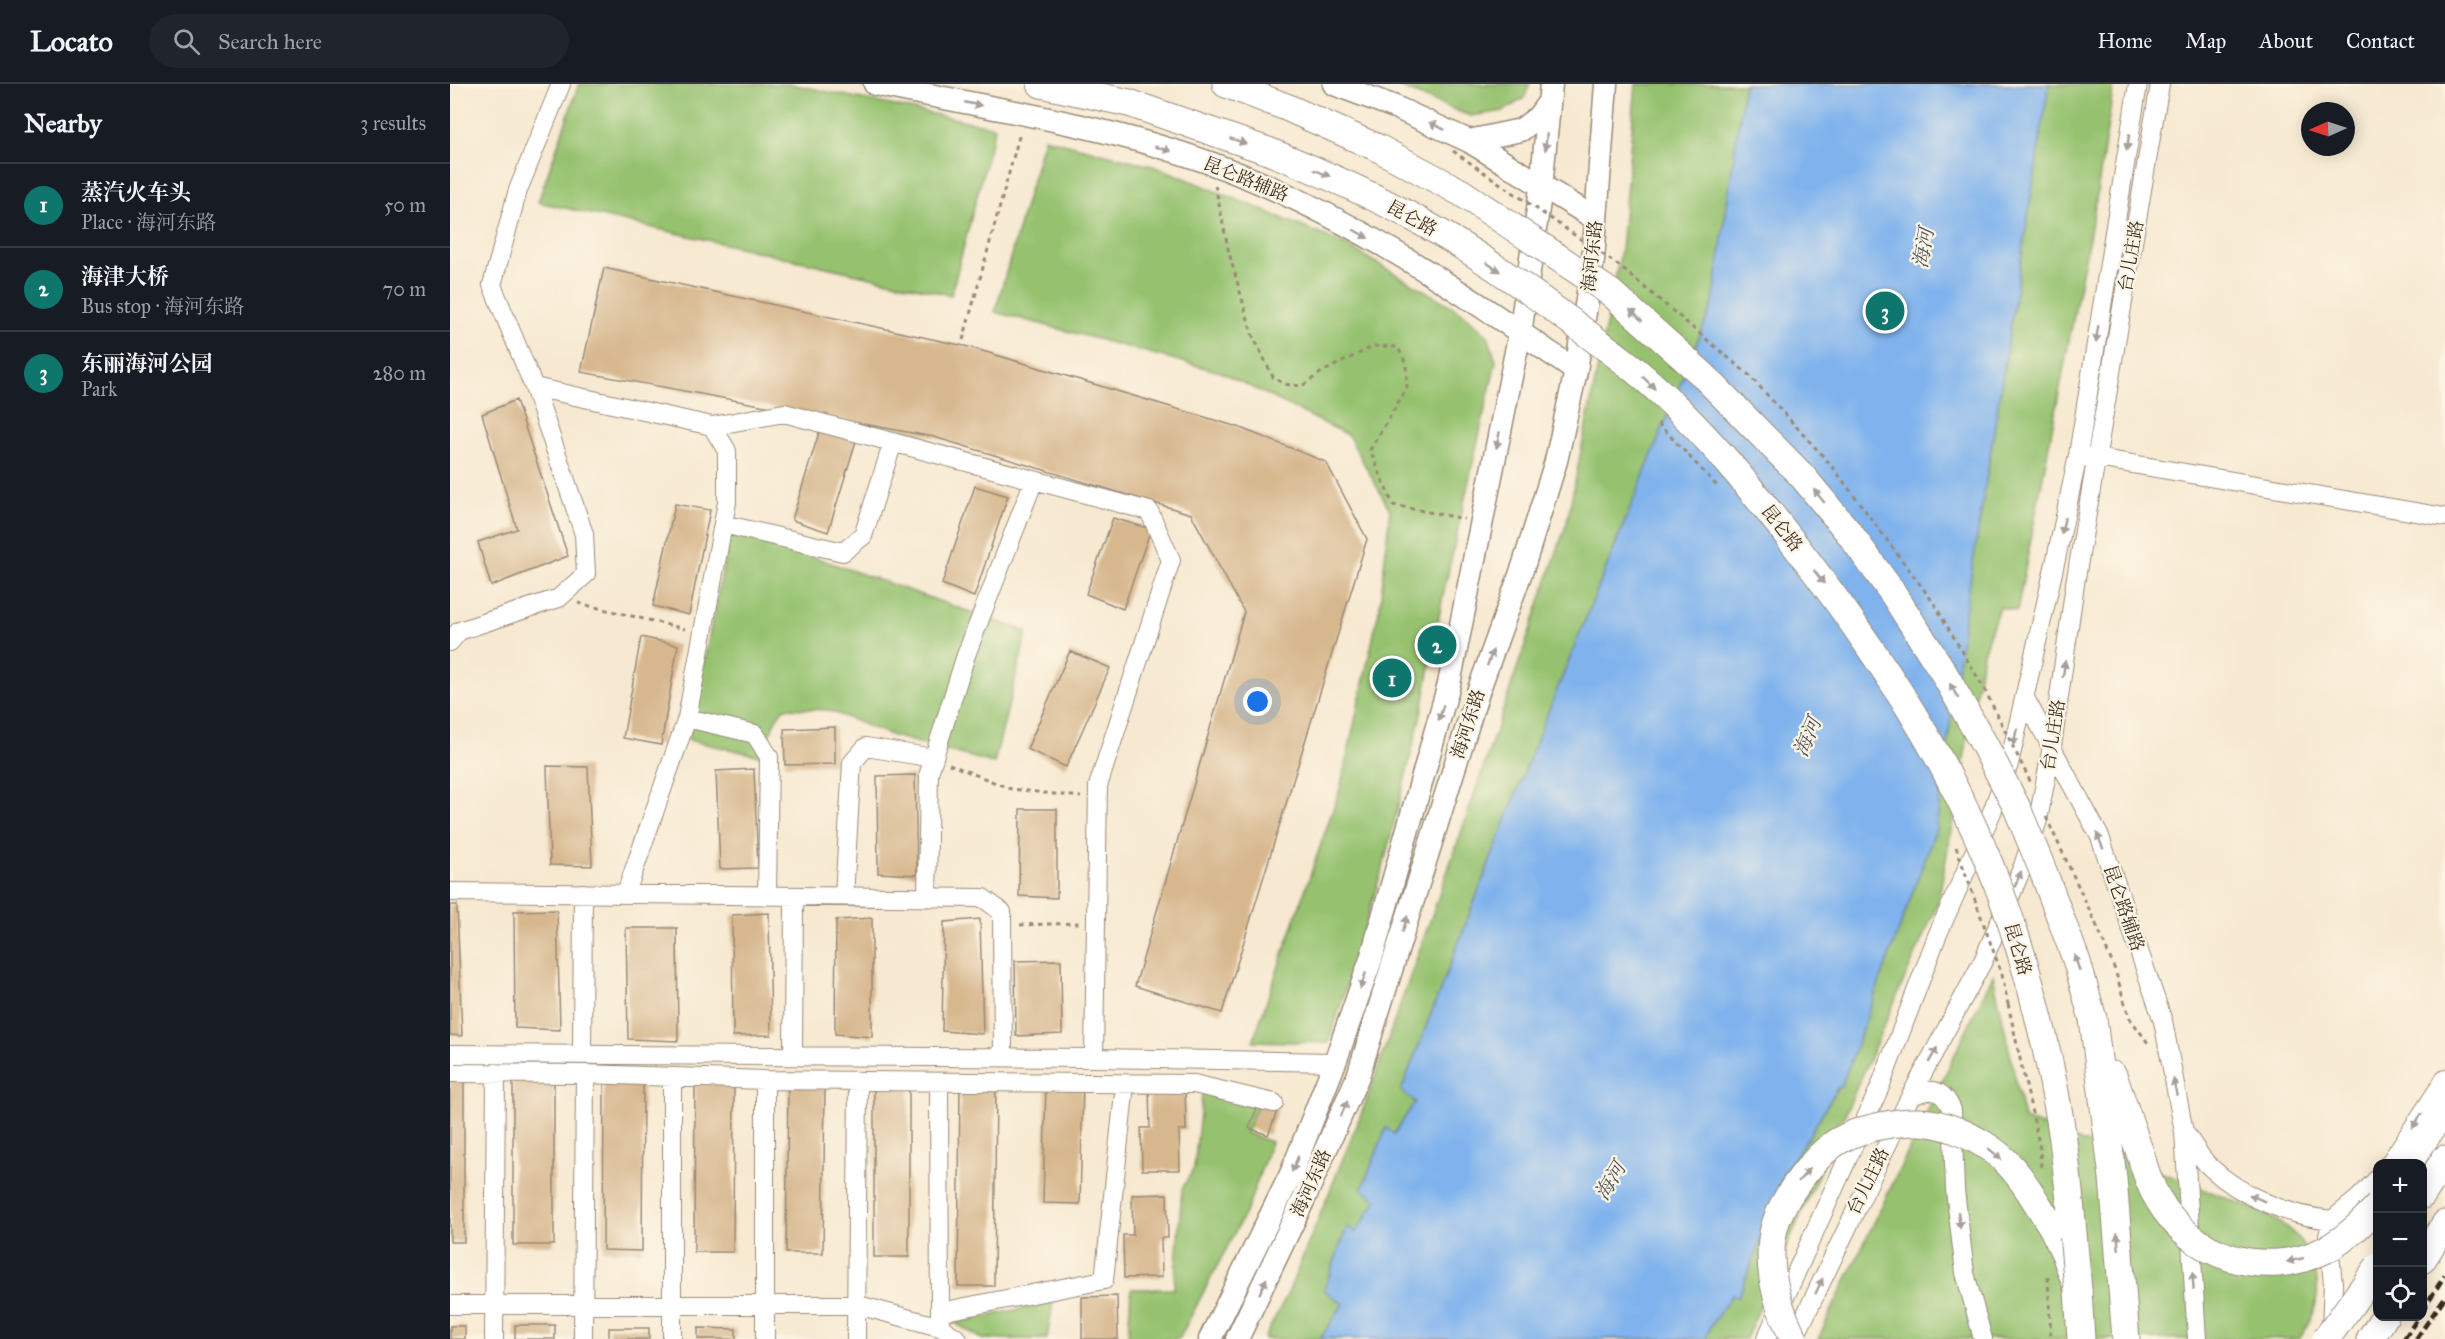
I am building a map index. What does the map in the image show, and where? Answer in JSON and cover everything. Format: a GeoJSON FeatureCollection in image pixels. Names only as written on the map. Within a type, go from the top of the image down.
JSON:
{"type":"FeatureCollection","features":[{"type":"Feature","properties":{"kind":"highway","name":"昆仑路"},"geometry":{"type":"LineString","coordinates":[[1041,84],[1129,103],[1268,152],[1326,174],[1425,224],[1544,301],[1642,376],[1722,455],[1780,525],[1894,681],[1935,749],[1966,808],[2012,926],[2046,1052],[2060,1122],[2081,1339]]}},
{"type":"Feature","properties":{"kind":"highway"},"geometry":{"type":"LineString","coordinates":[[1226,84],[1286,107],[1378,148],[1462,193],[1611,293],[1702,374],[1803,477],[1850,534],[1892,592],[1942,670],[2017,808],[2077,962],[2093,1020],[2152,1188],[2158,1200],[2176,1222],[2201,1245],[2230,1259],[2277,1264],[2292,1262],[2332,1246],[2356,1228],[2373,1211]]}},
{"type":"Feature","properties":{"kind":"highway"},"geometry":{"type":"LineString","coordinates":[[2093,1020],[2113,1178],[2126,1339]]}},
{"type":"Feature","properties":{"kind":"highway"},"geometry":{"type":"LineString","coordinates":[[2411,1159],[2445,1108]]}},
{"type":"Feature","properties":{"kind":"highway"},"geometry":{"type":"LineString","coordinates":[[1794,1339],[1782,1314],[1774,1286],[1771,1255],[1775,1225],[1788,1196],[1802,1175],[1843,1138],[1873,1128],[1920,1122],[1960,1131],[1993,1150],[2023,1181],[2052,1227],[2066,1254],[2078,1290]]}},
{"type":"Feature","properties":{"kind":"highway"},"geometry":{"type":"LineString","coordinates":[[2427,1187],[2445,1159]]}},
{"type":"Feature","properties":{"kind":"highway"},"geometry":{"type":"LineString","coordinates":[[2427,1252],[2445,1224]]}},
{"type":"Feature","properties":{"kind":"highway"},"geometry":{"type":"LineString","coordinates":[[2328,1339],[2373,1275]]}},
{"type":"Feature","properties":{"kind":"highway"},"geometry":{"type":"LineString","coordinates":[[2123,1299],[2132,1339]]}},
{"type":"Feature","properties":{"kind":"highway"},"geometry":{"type":"LineString","coordinates":[[2370,1339],[2382,1321]]}},
{"type":"Feature","properties":{"kind":"main road","name":"昆仑路辅路"},"geometry":{"type":"LineString","coordinates":[[875,84],[1121,137],[1210,163],[1279,191],[1341,223],[1521,330]]}},
{"type":"Feature","properties":{"kind":"main road"},"geometry":{"type":"LineString","coordinates":[[1334,84],[1395,106],[1469,141],[1596,219]]}},
{"type":"Feature","properties":{"kind":"main road","name":"海河东路"},"geometry":{"type":"LineString","coordinates":[[1237,1339],[1304,1199],[1358,1076],[1474,703],[1524,564],[1556,461],[1576,371],[1593,261],[1606,84]]}},
{"type":"Feature","properties":{"kind":"main road"},"geometry":{"type":"LineString","coordinates":[[1469,141],[1521,130],[1538,117],[1550,93]]}},
{"type":"Feature","properties":{"kind":"main road","name":"海河东路"},"geometry":{"type":"LineString","coordinates":[[1210,1339],[1292,1174],[1335,1062],[1371,959],[1449,684],[1521,330],[1536,182],[1550,93]]}},
{"type":"Feature","properties":{"kind":"main road"},"geometry":{"type":"LineString","coordinates":[[1536,182],[1582,224],[1590,242],[1593,261]]}},
{"type":"Feature","properties":{"kind":"main road"},"geometry":{"type":"LineString","coordinates":[[1493,315],[1501,325],[1508,343],[1510,382]]}},
{"type":"Feature","properties":{"kind":"main road"},"geometry":{"type":"LineString","coordinates":[[1521,330],[1562,343],[1573,340],[1583,328]]}},
{"type":"Feature","properties":{"kind":"main road"},"geometry":{"type":"LineString","coordinates":[[1521,330],[1576,371]]}},
{"type":"Feature","properties":{"kind":"street"},"geometry":{"type":"LineString","coordinates":[[450,642],[459,631],[559,598],[586,574],[584,534],[534,387],[492,285],[518,190],[561,84]]}},
{"type":"Feature","properties":{"kind":"street","name":"台儿庄路"},"geometry":{"type":"LineString","coordinates":[[1766,1339],[1880,1087],[1937,936],[1992,812],[2009,764],[2078,455],[2138,84]]}},
{"type":"Feature","properties":{"kind":"street","name":"台儿庄路"},"geometry":{"type":"LineString","coordinates":[[1794,1339],[1910,1097],[1983,961],[2023,866],[2038,820],[2052,746],[2096,458],[2160,84]]}},
{"type":"Feature","properties":{"kind":"street"},"geometry":{"type":"LineString","coordinates":[[534,387],[712,426],[784,413],[1149,511],[1171,560],[1098,786],[1094,1058]]}},
{"type":"Feature","properties":{"kind":"street"},"geometry":{"type":"LineString","coordinates":[[626,893],[687,718],[703,634],[727,502],[727,451],[712,426]]}},
{"type":"Feature","properties":{"kind":"street"},"geometry":{"type":"LineString","coordinates":[[723,524],[843,552],[863,536],[893,442]]}},
{"type":"Feature","properties":{"kind":"street"},"geometry":{"type":"LineString","coordinates":[[2078,455],[2445,517]]}},
{"type":"Feature","properties":{"kind":"street"},"geometry":{"type":"LineString","coordinates":[[927,897],[929,773],[966,655],[1034,480]]}},
{"type":"Feature","properties":{"kind":"street","name":"昆仑路辅路"},"geometry":{"type":"LineString","coordinates":[[2025,698],[2100,837],[2163,1021],[2184,1132],[2197,1339]]}},
{"type":"Feature","properties":{"kind":"street"},"geometry":{"type":"LineString","coordinates":[[687,718],[755,734],[769,757],[766,895]]}},
{"type":"Feature","properties":{"kind":"street"},"geometry":{"type":"LineString","coordinates":[[844,896],[852,763],[866,747],[934,758]]}},
{"type":"Feature","properties":{"kind":"street"},"geometry":{"type":"LineString","coordinates":[[450,892],[983,898],[1002,912],[1003,1057]]}},
{"type":"Feature","properties":{"kind":"street"},"geometry":{"type":"LineString","coordinates":[[582,1054],[583,893]]}},
{"type":"Feature","properties":{"kind":"street"},"geometry":{"type":"LineString","coordinates":[[793,1056],[794,896]]}},
{"type":"Feature","properties":{"kind":"street"},"geometry":{"type":"LineString","coordinates":[[450,1054],[1003,1057],[1335,1062]]}},
{"type":"Feature","properties":{"kind":"street"},"geometry":{"type":"LineString","coordinates":[[450,1073],[585,1074],[765,1080],[1194,1084],[1274,1103]]}},
{"type":"Feature","properties":{"kind":"street"},"geometry":{"type":"LineString","coordinates":[[494,1339],[496,1073]]}},
{"type":"Feature","properties":{"kind":"street"},"geometry":{"type":"LineString","coordinates":[[583,1339],[585,1074]]}},
{"type":"Feature","properties":{"kind":"street"},"geometry":{"type":"LineString","coordinates":[[672,1077],[672,1339]]}},
{"type":"Feature","properties":{"kind":"street"},"geometry":{"type":"LineString","coordinates":[[2393,1159],[2445,1079]]}},
{"type":"Feature","properties":{"kind":"street"},"geometry":{"type":"LineString","coordinates":[[765,1080],[765,1339]]}},
{"type":"Feature","properties":{"kind":"street"},"geometry":{"type":"LineString","coordinates":[[856,1339],[858,1081]]}},
{"type":"Feature","properties":{"kind":"street"},"geometry":{"type":"LineString","coordinates":[[939,1082],[940,1326]]}},
{"type":"Feature","properties":{"kind":"street"},"geometry":{"type":"LineString","coordinates":[[940,1326],[1104,1280],[1125,1084]]}},
{"type":"Feature","properties":{"kind":"street"},"geometry":{"type":"LineString","coordinates":[[1910,1097],[1928,1090],[1938,1092],[1947,1098],[1952,1110],[1955,1190],[1965,1273],[1983,1339]]}},
{"type":"Feature","properties":{"kind":"street","name":"昆仑路辅路"},"geometry":{"type":"LineString","coordinates":[[2184,1132],[2208,1166],[2241,1191],[2296,1214],[2332,1220]]}},
{"type":"Feature","properties":{"kind":"street"},"geometry":{"type":"LineString","coordinates":[[2328,1339],[2333,1318],[2333,1283],[2328,1236],[2332,1220],[2373,1183]]}},
{"type":"Feature","properties":{"kind":"street"},"geometry":{"type":"LineString","coordinates":[[450,1305],[858,1305],[940,1326],[958,1339]]}},
{"type":"Feature","properties":{"kind":"path"},"geometry":{"type":"LineString","coordinates":[[963,340],[1025,115]]}},
{"type":"Feature","properties":{"kind":"path"},"geometry":{"type":"LineString","coordinates":[[1210,163],[1229,253],[1252,334],[1273,377],[1284,384],[1302,386],[1322,372],[1374,346],[1398,348],[1406,364],[1407,388],[1370,450],[1393,505],[1482,522]]}},
{"type":"Feature","properties":{"kind":"path"},"geometry":{"type":"LineString","coordinates":[[1656,421],[1722,491]]}},
{"type":"Feature","properties":{"kind":"path"},"geometry":{"type":"LineString","coordinates":[[559,598],[703,634]]}},
{"type":"Feature","properties":{"kind":"path"},"geometry":{"type":"LineString","coordinates":[[934,758],[1011,789],[1097,799]]}},
{"type":"Feature","properties":{"kind":"path"},"geometry":{"type":"LineString","coordinates":[[1956,845],[2002,975],[2008,1004]]}},
{"type":"Feature","properties":{"kind":"path"},"geometry":{"type":"LineString","coordinates":[[1003,925],[1096,923]]}},
{"type":"Feature","properties":{"kind":"path"},"geometry":{"type":"LineString","coordinates":[[2096,924],[2115,970],[2129,1017],[2173,1075]]}},
{"type":"Feature","properties":{"kind":"green space"},"geometry":{"type":"Polygon","coordinates":[[[579,84],[791,84],[995,127],[951,295],[538,202],[579,84]]]}},
{"type":"Feature","properties":{"kind":"green space"},"geometry":{"type":"Polygon","coordinates":[[[1392,84],[1530,84],[1524,98],[1504,111],[1470,116],[1392,84]]]}},
{"type":"Feature","properties":{"kind":"green space"},"geometry":{"type":"Polygon","coordinates":[[[1636,84],[2114,84],[2095,206],[2017,611],[1999,607],[1983,653],[1938,903],[1746,1339],[1264,1339],[1288,1293],[1364,1107],[1460,836],[1567,522],[1621,250],[1636,84]]]}},
{"type":"Feature","properties":{"kind":"green space"},"geometry":{"type":"Polygon","coordinates":[[[1044,138],[1160,168],[1342,243],[1460,311],[1488,336],[1496,361],[1443,595],[1422,710],[1384,863],[1329,1043],[1253,1041],[1340,789],[1380,606],[1390,510],[1348,435],[1221,372],[995,312],[1044,138]]]}},
{"type":"Feature","properties":{"kind":"green space"},"geometry":{"type":"Polygon","coordinates":[[[731,528],[1027,632],[994,763],[893,736],[828,710],[784,708],[777,717],[760,756],[688,740],[731,528]]]}},
{"type":"Feature","properties":{"kind":"green space"},"geometry":{"type":"Polygon","coordinates":[[[1993,975],[2024,1119],[2257,1210],[2287,1228],[2305,1248],[2316,1273],[2317,1287],[2313,1314],[2299,1339],[1818,1339],[1993,975]]]}},
{"type":"Feature","properties":{"kind":"green space"},"geometry":{"type":"Polygon","coordinates":[[[1203,1086],[1261,1096],[1246,1133],[1271,1142],[1248,1207],[1179,1339],[1128,1339],[1131,1289],[1174,1289],[1182,1189],[1194,1168],[1203,1086]]]}},
{"type":"Feature","properties":{"kind":"green space"},"geometry":{"type":"Polygon","coordinates":[[[1053,1302],[1047,1339],[982,1339],[955,1323],[1053,1302]]]}},
{"type":"Feature","properties":{"kind":"water","name":"海河"},"geometry":{"type":"Polygon","coordinates":[[[1744,84],[2049,84],[1965,613],[1936,829],[1841,1087],[1838,1087],[1804,1144],[1784,1172],[1774,1207],[1738,1298],[1732,1295],[1710,1327],[1706,1339],[1320,1339],[1343,1304],[1324,1290],[1347,1227],[1356,1232],[1377,1200],[1362,1189],[1386,1128],[1394,1134],[1415,1102],[1401,1091],[1542,727],[1713,303],[1744,84]]]}},
{"type":"Feature","properties":{"kind":"building"},"geometry":{"type":"Polygon","coordinates":[[[604,268],[969,347],[1238,427],[1326,462],[1367,539],[1222,1013],[1135,986],[1244,612],[1191,514],[934,437],[581,372],[604,268]]]}},
{"type":"Feature","properties":{"kind":"building"},"geometry":{"type":"Polygon","coordinates":[[[516,400],[568,556],[491,586],[478,542],[517,529],[482,414],[516,400]]]}},
{"type":"Feature","properties":{"kind":"building"},"geometry":{"type":"Polygon","coordinates":[[[821,426],[857,438],[828,532],[792,520],[821,426]]]}},
{"type":"Feature","properties":{"kind":"building"},"geometry":{"type":"Polygon","coordinates":[[[975,486],[1008,496],[974,597],[942,584],[975,486]]]}},
{"type":"Feature","properties":{"kind":"building"},"geometry":{"type":"Polygon","coordinates":[[[675,504],[710,510],[689,615],[653,606],[675,504]]]}},
{"type":"Feature","properties":{"kind":"building"},"geometry":{"type":"Polygon","coordinates":[[[1113,518],[1151,529],[1123,609],[1086,594],[1113,518]]]}},
{"type":"Feature","properties":{"kind":"building"},"geometry":{"type":"Polygon","coordinates":[[[641,637],[678,645],[661,745],[623,738],[641,637]]]}},
{"type":"Feature","properties":{"kind":"building"},"geometry":{"type":"Polygon","coordinates":[[[1070,651],[1110,668],[1066,767],[1027,749],[1070,651]]]}},
{"type":"Feature","properties":{"kind":"building"},"geometry":{"type":"Polygon","coordinates":[[[835,727],[835,764],[785,765],[784,729],[835,727]]]}},
{"type":"Feature","properties":{"kind":"building"},"geometry":{"type":"Polygon","coordinates":[[[547,766],[588,767],[592,866],[550,865],[547,766]]]}},
{"type":"Feature","properties":{"kind":"building"},"geometry":{"type":"Polygon","coordinates":[[[754,769],[758,868],[720,869],[716,771],[754,769]]]}},
{"type":"Feature","properties":{"kind":"building"},"geometry":{"type":"Polygon","coordinates":[[[915,775],[917,875],[878,873],[877,776],[915,775]]]}},
{"type":"Feature","properties":{"kind":"building"},"geometry":{"type":"Polygon","coordinates":[[[1020,809],[1057,809],[1057,898],[1019,896],[1020,809]]]}},
{"type":"Feature","properties":{"kind":"building"},"geometry":{"type":"Polygon","coordinates":[[[450,905],[457,905],[462,1036],[450,1035],[450,905]]]}},
{"type":"Feature","properties":{"kind":"building"},"geometry":{"type":"Polygon","coordinates":[[[557,910],[560,1030],[515,1028],[514,911],[557,910]]]}},
{"type":"Feature","properties":{"kind":"building"},"geometry":{"type":"Polygon","coordinates":[[[769,913],[771,1035],[733,1036],[732,915],[769,913]]]}},
{"type":"Feature","properties":{"kind":"building"},"geometry":{"type":"Polygon","coordinates":[[[872,918],[872,1037],[835,1034],[836,920],[872,918]]]}},
{"type":"Feature","properties":{"kind":"building"},"geometry":{"type":"Polygon","coordinates":[[[980,919],[983,1034],[942,1031],[944,922],[980,919]]]}},
{"type":"Feature","properties":{"kind":"building"},"geometry":{"type":"Polygon","coordinates":[[[626,928],[677,928],[678,1041],[628,1039],[626,928]]]}},
{"type":"Feature","properties":{"kind":"building"},"geometry":{"type":"Polygon","coordinates":[[[1061,960],[1062,1034],[1016,1036],[1015,961],[1061,960]]]}},
{"type":"Feature","properties":{"kind":"building"},"geometry":{"type":"Polygon","coordinates":[[[450,1073],[464,1073],[464,1242],[450,1242],[450,1073]]]}},
{"type":"Feature","properties":{"kind":"building"},"geometry":{"type":"Polygon","coordinates":[[[513,1074],[554,1074],[554,1245],[513,1245],[513,1074]]]}},
{"type":"Feature","properties":{"kind":"building"},"geometry":{"type":"Polygon","coordinates":[[[604,1081],[643,1082],[642,1251],[603,1250],[604,1081]]]}},
{"type":"Feature","properties":{"kind":"building"},"geometry":{"type":"Polygon","coordinates":[[[695,1083],[734,1083],[733,1252],[694,1252],[695,1083]]]}},
{"type":"Feature","properties":{"kind":"building"},"geometry":{"type":"Polygon","coordinates":[[[788,1083],[825,1084],[823,1253],[786,1253],[788,1083]]]}},
{"type":"Feature","properties":{"kind":"building"},"geometry":{"type":"Polygon","coordinates":[[[874,1083],[909,1083],[909,1257],[874,1257],[874,1083]]]}},
{"type":"Feature","properties":{"kind":"building"},"geometry":{"type":"Polygon","coordinates":[[[960,1083],[996,1084],[994,1286],[958,1286],[960,1083]]]}},
{"type":"Feature","properties":{"kind":"building"},"geometry":{"type":"Polygon","coordinates":[[[1046,1084],[1083,1085],[1080,1204],[1043,1203],[1046,1084]]]}},
{"type":"Feature","properties":{"kind":"building"},"geometry":{"type":"Polygon","coordinates":[[[1149,1087],[1185,1087],[1186,1130],[1179,1130],[1180,1170],[1142,1170],[1141,1128],[1150,1128],[1149,1087]]]}},
{"type":"Feature","properties":{"kind":"building"},"geometry":{"type":"Polygon","coordinates":[[[1260,1101],[1278,1109],[1268,1135],[1249,1128],[1260,1101]]]}},
{"type":"Feature","properties":{"kind":"building"},"geometry":{"type":"Polygon","coordinates":[[[1167,1194],[1168,1238],[1161,1238],[1162,1277],[1124,1278],[1123,1235],[1133,1235],[1132,1195],[1167,1194]]]}},
{"type":"Feature","properties":{"kind":"building"},"geometry":{"type":"Polygon","coordinates":[[[1117,1296],[1118,1339],[1082,1339],[1082,1297],[1117,1296]]]}},
{"type":"Feature","properties":{"kind":"building"},"geometry":{"type":"Polygon","coordinates":[[[515,1325],[555,1325],[555,1339],[515,1339],[515,1325]]]}},
{"type":"Feature","properties":{"kind":"building"},"geometry":{"type":"Polygon","coordinates":[[[450,1326],[465,1326],[465,1339],[450,1339],[450,1326]]]}},
{"type":"Feature","properties":{"kind":"building"},"geometry":{"type":"Polygon","coordinates":[[[609,1328],[649,1328],[649,1339],[609,1339],[609,1328]]]}},
{"type":"Feature","properties":{"kind":"building"},"geometry":{"type":"Polygon","coordinates":[[[698,1328],[736,1329],[736,1339],[698,1339],[698,1328]]]}},
{"type":"Feature","properties":{"kind":"railway"},"geometry":{"type":"LineString","coordinates":[[2427,1303],[2445,1275]]}},
{"type":"Feature","properties":{"kind":"railway"},"geometry":{"type":"LineString","coordinates":[[2416,1339],[2445,1297]]}},
{"type":"Feature","properties":{"kind":"railway"},"geometry":{"type":"LineString","coordinates":[[2404,1339],[2416,1321]]}},
{"type":"Feature","properties":{"kind":"place","name":"东丽海河公园"},"geometry":{"type":"Point","coordinates":[1885,311]}},
{"type":"Feature","properties":{"kind":"place","name":"海津大桥"},"geometry":{"type":"Point","coordinates":[1437,645]}},
{"type":"Feature","properties":{"kind":"place","name":"蒸汽火车头"},"geometry":{"type":"Point","coordinates":[1392,678]}}]}
